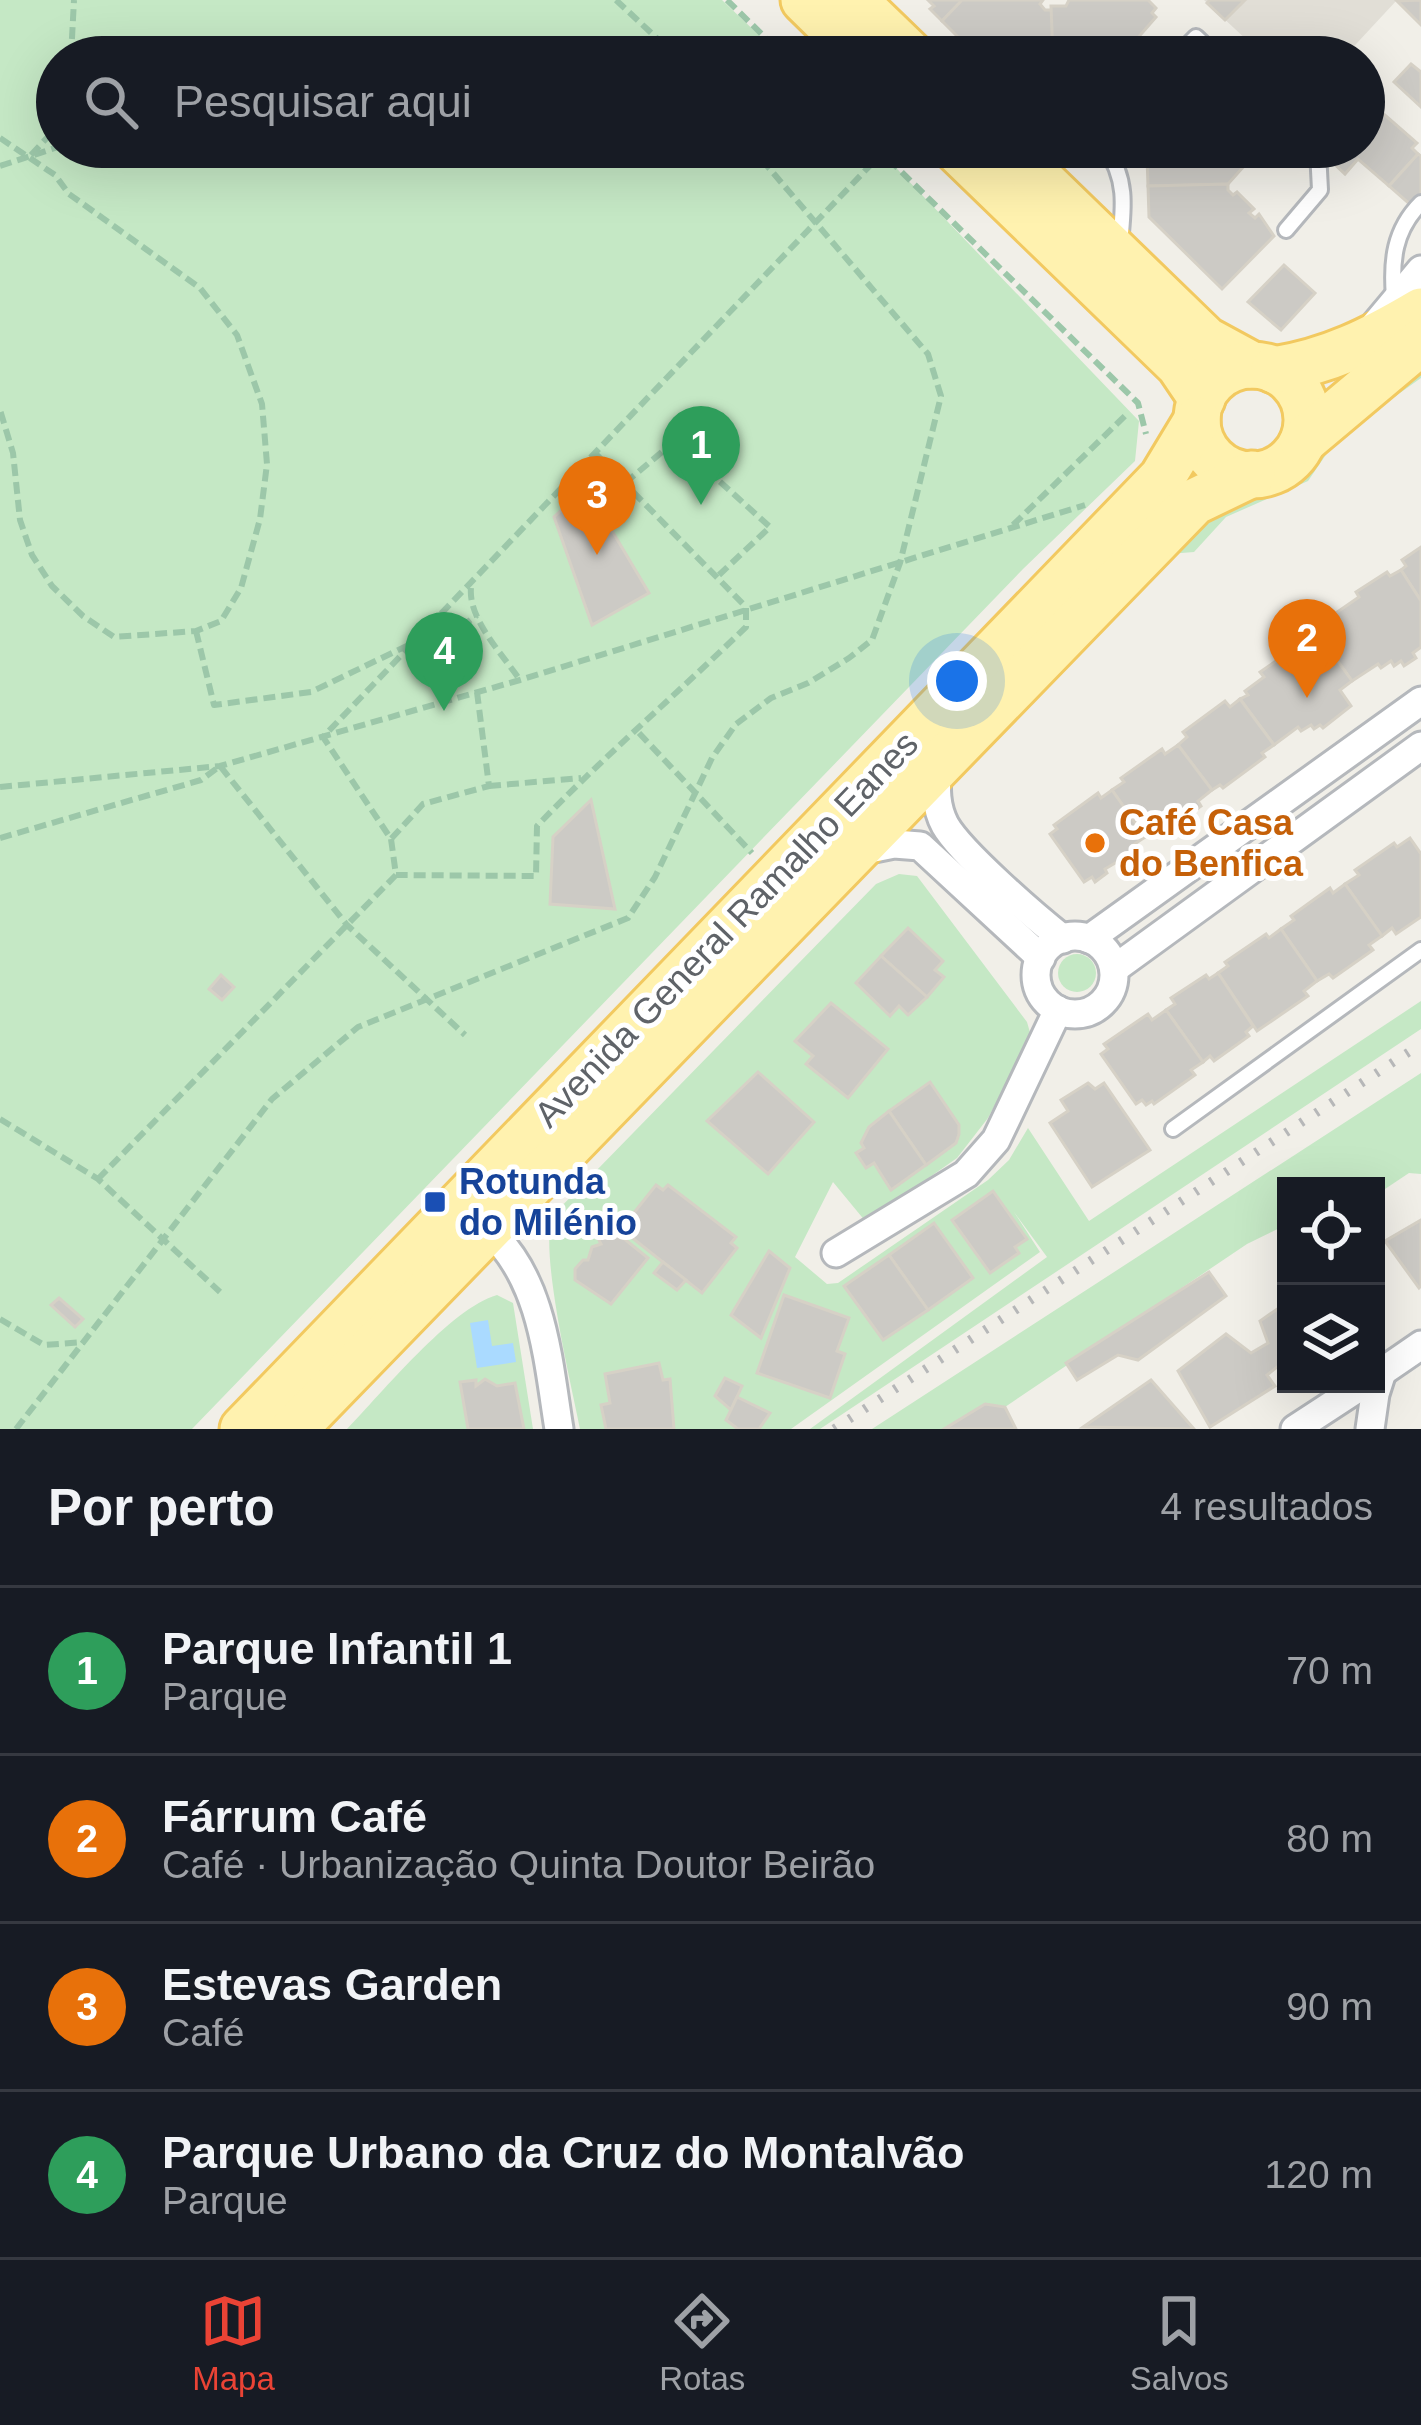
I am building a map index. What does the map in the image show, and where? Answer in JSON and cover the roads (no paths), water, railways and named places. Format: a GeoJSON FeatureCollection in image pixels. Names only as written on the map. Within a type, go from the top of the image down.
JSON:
{"type":"FeatureCollection","features":[{"type":"Feature","properties":{"kind":"main road"},"geometry":{"type":"LineString","coordinates":[[803,0],[840,36]]}},
{"type":"Feature","properties":{"kind":"main road"},"geometry":{"type":"LineString","coordinates":[[854,0],[892,36]]}},
{"type":"Feature","properties":{"kind":"main road"},"geometry":{"type":"LineString","coordinates":[[976,168],[1179,365],[1200,409],[1202,441],[1231,470],[1252,474],[1282,466],[1303,441],[1421,342]]}},
{"type":"Feature","properties":{"kind":"main road"},"geometry":{"type":"LineString","coordinates":[[1029,168],[1205,340],[1291,381],[1303,399],[1307,420],[1303,441]]}},
{"type":"Feature","properties":{"kind":"main road"},"geometry":{"type":"LineString","coordinates":[[1200,409],[1222,374],[1311,364],[1357,349],[1407,305]]}},
{"type":"Feature","properties":{"kind":"main road","name":"Avenida General Ramalho Eanes"},"geometry":{"type":"LineString","coordinates":[[242,1429],[1162,478],[1200,409]]}},
{"type":"Feature","properties":{"kind":"main road","name":"Avenida General Ramalho Eanes"},"geometry":{"type":"LineString","coordinates":[[294,1429],[1194,502],[1252,474]]}},
{"type":"Feature","properties":{"kind":"street"},"geometry":{"type":"LineString","coordinates":[[1407,305],[1421,270]]}},
{"type":"Feature","properties":{"kind":"street"},"geometry":{"type":"LineString","coordinates":[[937,769],[935,795],[947,829],[1034,916],[1076,939],[1103,948],[1114,969],[1110,993],[1093,1010],[1058,1010],[1041,993],[1037,970],[1041,958],[1076,939],[1421,701]]}},
{"type":"Feature","properties":{"kind":"street"},"geometry":{"type":"LineString","coordinates":[[1114,969],[1421,746]]}},
{"type":"Feature","properties":{"kind":"street"},"geometry":{"type":"LineString","coordinates":[[859,851],[894,844],[920,846],[1041,958]]}},
{"type":"Feature","properties":{"kind":"street"},"geometry":{"type":"LineString","coordinates":[[836,1253],[966,1174],[996,1140],[1058,1010]]}},
{"type":"Feature","properties":{"kind":"street"},"geometry":{"type":"LineString","coordinates":[[489,1231],[511,1250],[542,1325],[559,1429]]}},
{"type":"Feature","properties":{"kind":"street"},"geometry":{"type":"LineString","coordinates":[[1385,1370],[1421,1345]]}},
{"type":"Feature","properties":{"kind":"street"},"geometry":{"type":"LineString","coordinates":[[1302,1428],[1352,1393]]}},
{"type":"Feature","properties":{"kind":"street"},"geometry":{"type":"LineString","coordinates":[[1370,1429],[1373,1393]]}},
{"type":"Feature","properties":{"kind":"lane"},"geometry":{"type":"LineString","coordinates":[[1118,253],[1125,200],[1119,168]]}},
{"type":"Feature","properties":{"kind":"lane"},"geometry":{"type":"LineString","coordinates":[[1286,230],[1320,190],[1319,168]]}},
{"type":"Feature","properties":{"kind":"lane"},"geometry":{"type":"LineString","coordinates":[[1407,305],[1391,259],[1406,218],[1421,203]]}},
{"type":"Feature","properties":{"kind":"lane"},"geometry":{"type":"LineString","coordinates":[[1173,1130],[1421,950]]}},
{"type":"Feature","properties":{"kind":"water"},"geometry":{"type":"Polygon","coordinates":[[[488,1320],[492,1346],[513,1343],[516,1362],[477,1368],[470,1323],[488,1320]]]}},
{"type":"Feature","properties":{"kind":"railway"},"geometry":{"type":"LineString","coordinates":[[834,1429],[1421,1044]]}},
{"type":"Feature","properties":{"kind":"place","name":"Parque Infantil 1"},"geometry":{"type":"Point","coordinates":[701,505]}},
{"type":"Feature","properties":{"kind":"place","name":"Estevas Garden"},"geometry":{"type":"Point","coordinates":[597,555]}},
{"type":"Feature","properties":{"kind":"place","name":"Fárrum Café"},"geometry":{"type":"Point","coordinates":[1307,698]}},
{"type":"Feature","properties":{"kind":"place","name":"Parque Urbano da Cruz do Montalvão"},"geometry":{"type":"Point","coordinates":[444,711]}},
{"type":"Feature","properties":{"kind":"place","name":"Café Casa do Benfica"},"geometry":{"type":"Point","coordinates":[1095,843]}},
{"type":"Feature","properties":{"kind":"place","name":"Rotunda do Milénio"},"geometry":{"type":"Point","coordinates":[435,1202]}}]}
